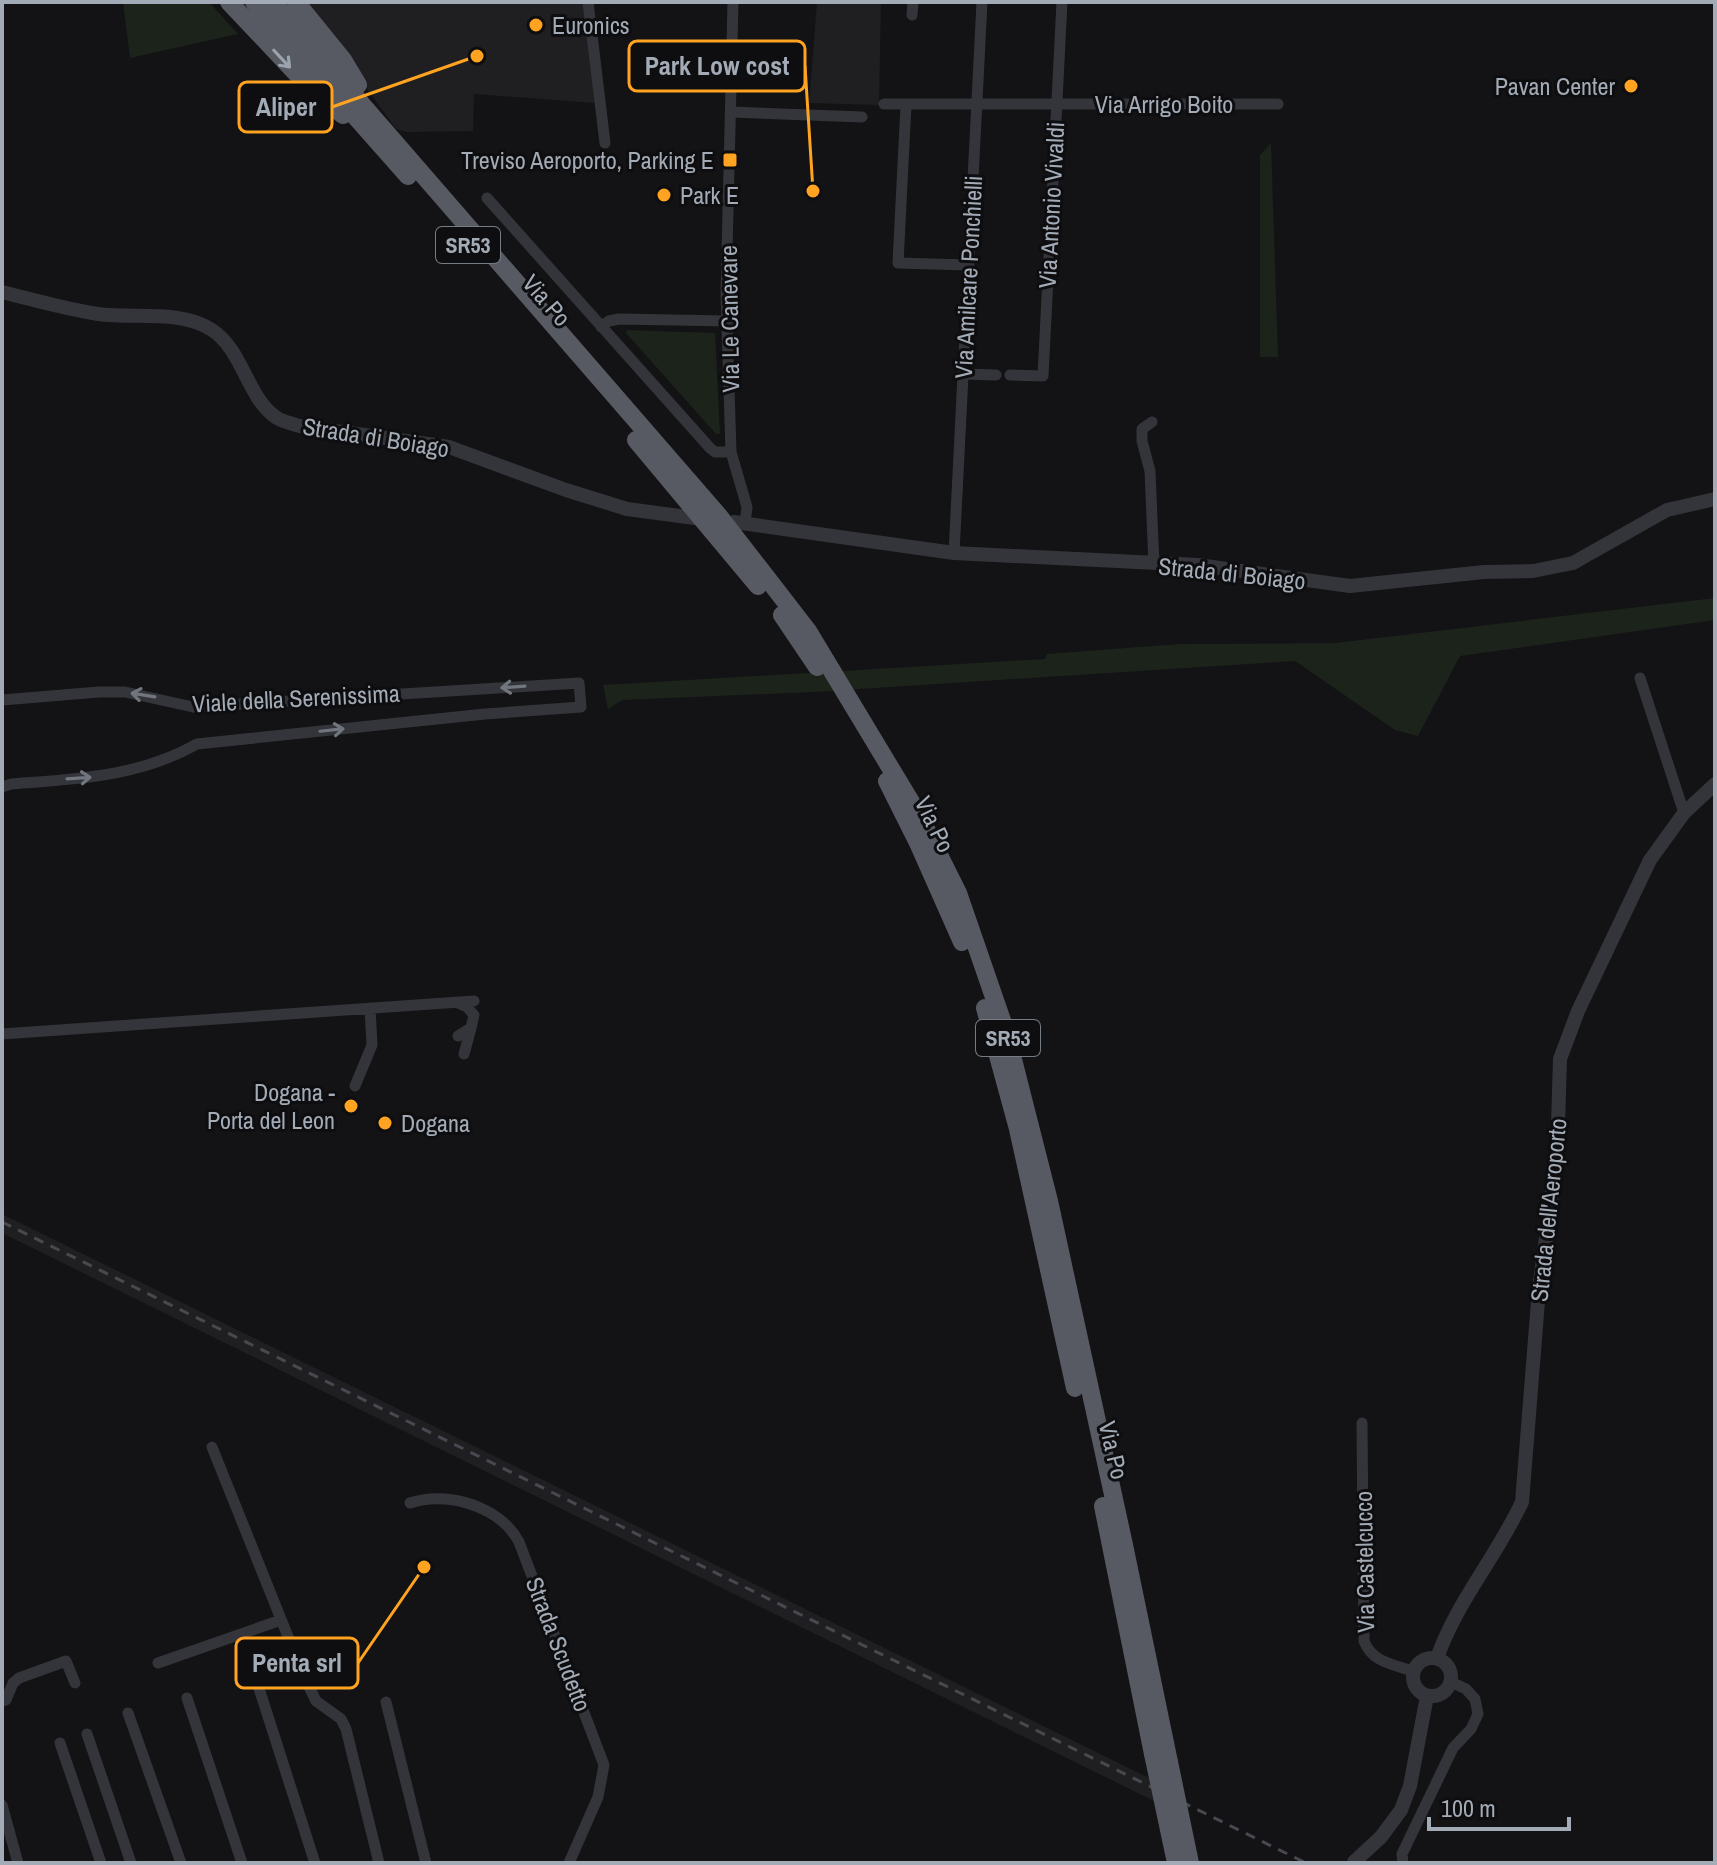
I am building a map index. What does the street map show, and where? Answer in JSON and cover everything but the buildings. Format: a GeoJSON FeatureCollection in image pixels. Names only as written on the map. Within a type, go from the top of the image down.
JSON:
{"type":"FeatureCollection","features":[{"type":"Feature","properties":{"kind":"highway"},"geometry":{"type":"LineString","coordinates":[[229,2],[312,90],[385,140]]}},
{"type":"Feature","properties":{"kind":"highway","name":"Via Po"},"geometry":{"type":"LineString","coordinates":[[254,2],[385,140]]}},
{"type":"Feature","properties":{"kind":"highway","name":"Via Po"},"geometry":{"type":"LineString","coordinates":[[273,2],[785,620],[878,763],[919,845],[964,946],[992,1028],[1018,1129],[1161,1758],[1190,1863]]}},
{"type":"Feature","properties":{"kind":"highway"},"geometry":{"type":"LineString","coordinates":[[296,2],[343,60],[385,140]]}},
{"type":"Feature","properties":{"kind":"highway","name":"Via Po"},"geometry":{"type":"LineString","coordinates":[[1161,1758],[1176,1863]]}},
{"type":"Feature","properties":{"kind":"street"},"geometry":{"type":"LineString","coordinates":[[588,2],[605,143]]}},
{"type":"Feature","properties":{"kind":"street","name":"Via Le Canevare"},"geometry":{"type":"LineString","coordinates":[[733,2],[728,321],[731,452],[747,507],[740,522]]}},
{"type":"Feature","properties":{"kind":"street"},"geometry":{"type":"LineString","coordinates":[[912,15],[913,2]]}},
{"type":"Feature","properties":{"kind":"street","name":"Via Amilcare Ponchielli"},"geometry":{"type":"LineString","coordinates":[[954,553],[982,2]]}},
{"type":"Feature","properties":{"kind":"street","name":"Via Antonio Vivaldi"},"geometry":{"type":"LineString","coordinates":[[1010,375],[1043,376],[1062,2]]}},
{"type":"Feature","properties":{"kind":"street","name":"Via Arrigo Boito"},"geometry":{"type":"LineString","coordinates":[[884,104],[1278,104]]}},
{"type":"Feature","properties":{"kind":"street"},"geometry":{"type":"LineString","coordinates":[[906,105],[898,263],[968,265]]}},
{"type":"Feature","properties":{"kind":"street"},"geometry":{"type":"LineString","coordinates":[[731,112],[862,117]]}},
{"type":"Feature","properties":{"kind":"street"},"geometry":{"type":"LineString","coordinates":[[487,198],[710,448],[715,452],[731,452]]}},
{"type":"Feature","properties":{"kind":"street","name":"Strada di Boiago"},"geometry":{"type":"LineString","coordinates":[[2,292],[100,314],[177,318],[211,329],[236,356],[265,406],[277,418],[300,426],[449,447],[620,507],[695,518]]}},
{"type":"Feature","properties":{"kind":"street"},"geometry":{"type":"LineString","coordinates":[[601,327],[619,319],[728,321]]}},
{"type":"Feature","properties":{"kind":"street"},"geometry":{"type":"LineString","coordinates":[[963,374],[996,375]]}},
{"type":"Feature","properties":{"kind":"street"},"geometry":{"type":"LineString","coordinates":[[1152,422],[1142,429],[1142,441],[1150,471],[1154,564]]}},
{"type":"Feature","properties":{"kind":"street","name":"Strada di Boiago"},"geometry":{"type":"LineString","coordinates":[[740,522],[954,553],[1198,565],[1350,586],[1484,572],[1533,571],[1573,563],[1667,510],[1715,499]]}},
{"type":"Feature","properties":{"kind":"street"},"geometry":{"type":"LineString","coordinates":[[1640,678],[1684,813]]}},
{"type":"Feature","properties":{"kind":"street","name":"Viale della Serenissima"},"geometry":{"type":"LineString","coordinates":[[2,700],[125,692],[193,707],[579,683],[581,707],[197,744],[173,757],[120,773],[2,787]]}},
{"type":"Feature","properties":{"kind":"street","name":"Strada dell'Aeroporto"},"geometry":{"type":"LineString","coordinates":[[1437,1658],[1456,1613],[1509,1531],[1522,1502],[1539,1289],[1557,1157],[1560,1059],[1578,1011],[1611,948],[1650,860],[1684,813],[1715,784]]}},
{"type":"Feature","properties":{"kind":"street"},"geometry":{"type":"LineString","coordinates":[[2,1034],[474,1001]]}},
{"type":"Feature","properties":{"kind":"street"},"geometry":{"type":"LineString","coordinates":[[458,1003],[474,1015],[464,1054]]}},
{"type":"Feature","properties":{"kind":"street"},"geometry":{"type":"LineString","coordinates":[[355,1086],[372,1045],[370,1008]]}},
{"type":"Feature","properties":{"kind":"street"},"geometry":{"type":"LineString","coordinates":[[458,1036],[471,1028]]}},
{"type":"Feature","properties":{"kind":"street","name":"Via Castelcucco"},"geometry":{"type":"LineString","coordinates":[[1362,1423],[1364,1641],[1368,1653],[1412,1671]]}},
{"type":"Feature","properties":{"kind":"street"},"geometry":{"type":"LineString","coordinates":[[212,1447],[281,1620],[293,1662]]}},
{"type":"Feature","properties":{"kind":"street","name":"Strada Scudetto"},"geometry":{"type":"LineString","coordinates":[[410,1503],[435,1497],[480,1509],[506,1523],[519,1542],[603,1755],[598,1797],[569,1863]]}},
{"type":"Feature","properties":{"kind":"street"},"geometry":{"type":"LineString","coordinates":[[158,1663],[281,1620]]}},
{"type":"Feature","properties":{"kind":"street"},"geometry":{"type":"LineString","coordinates":[[315,1863],[248,1654],[283,1645],[316,1701],[341,1719],[346,1729],[379,1863]]}},
{"type":"Feature","properties":{"kind":"street"},"geometry":{"type":"LineString","coordinates":[[1437,1658],[1451,1669],[1451,1682],[1444,1693],[1427,1696],[1415,1685],[1412,1671],[1425,1659],[1437,1658]]}},
{"type":"Feature","properties":{"kind":"street"},"geometry":{"type":"LineString","coordinates":[[2,1701],[6,1700],[13,1683],[19,1678],[66,1661],[75,1683]]}},
{"type":"Feature","properties":{"kind":"street"},"geometry":{"type":"LineString","coordinates":[[254,1674],[293,1662]]}},
{"type":"Feature","properties":{"kind":"street"},"geometry":{"type":"LineString","coordinates":[[1403,1863],[1402,1854],[1453,1748],[1471,1729],[1478,1714],[1475,1699],[1466,1689],[1451,1682]]}},
{"type":"Feature","properties":{"kind":"street"},"geometry":{"type":"LineString","coordinates":[[1354,1862],[1381,1837],[1401,1810],[1410,1786],[1427,1696]]}},
{"type":"Feature","properties":{"kind":"street"},"geometry":{"type":"LineString","coordinates":[[187,1698],[242,1863]]}},
{"type":"Feature","properties":{"kind":"street"},"geometry":{"type":"LineString","coordinates":[[386,1702],[426,1863]]}},
{"type":"Feature","properties":{"kind":"street"},"geometry":{"type":"LineString","coordinates":[[128,1713],[181,1863]]}},
{"type":"Feature","properties":{"kind":"street"},"geometry":{"type":"LineString","coordinates":[[87,1734],[131,1863]]}},
{"type":"Feature","properties":{"kind":"street"},"geometry":{"type":"LineString","coordinates":[[60,1743],[101,1863]]}},
{"type":"Feature","properties":{"kind":"street"},"geometry":{"type":"LineString","coordinates":[[2,1805],[18,1863]]}},
{"type":"Feature","properties":{"kind":"shaded area"},"geometry":{"type":"Polygon","coordinates":[[[123,2],[209,2],[238,34],[130,58],[123,2]]]}},
{"type":"Feature","properties":{"kind":"shaded area"},"geometry":{"type":"Polygon","coordinates":[[[300,2],[583,2],[596,103],[474,94],[473,131],[406,132],[396,129],[317,20],[300,2]]]}},
{"type":"Feature","properties":{"kind":"shaded area"},"geometry":{"type":"Polygon","coordinates":[[[817,2],[881,2],[879,105],[809,103],[817,2]]]}},
{"type":"Feature","properties":{"kind":"shaded area"},"geometry":{"type":"Polygon","coordinates":[[[1271,143],[1278,357],[1260,357],[1260,155],[1271,143]]]}},
{"type":"Feature","properties":{"kind":"shaded area"},"geometry":{"type":"Polygon","coordinates":[[[627,330],[715,333],[720,434],[716,434],[626,333],[627,330]]]}},
{"type":"Feature","properties":{"kind":"shaded area"},"geometry":{"type":"Polygon","coordinates":[[[1715,598],[1715,620],[1460,656],[1418,736],[1395,730],[1295,661],[814,692],[622,700],[608,709],[603,685],[1045,659],[1047,654],[1179,644],[1335,643],[1715,598]]]}},
{"type":"Feature","properties":{"kind":"shaded area"},"geometry":{"type":"Polygon","coordinates":[[[2,1214],[1151,1779],[1156,1802],[2,1233],[2,1214]]]}},
{"type":"Feature","properties":{"kind":"railway"},"geometry":{"type":"LineString","coordinates":[[2,1222],[1306,1863]]}},
{"type":"Feature","properties":{"kind":"place","name":"Euronics"},"geometry":{"type":"Point","coordinates":[536,25]}},
{"type":"Feature","properties":{"kind":"place","name":"Aliper"},"geometry":{"type":"Point","coordinates":[477,56]}},
{"type":"Feature","properties":{"kind":"place","name":"Pavan Center"},"geometry":{"type":"Point","coordinates":[1631,86]}},
{"type":"Feature","properties":{"kind":"place","name":"Treviso Aeroporto, Parking E"},"geometry":{"type":"Point","coordinates":[730,160]}},
{"type":"Feature","properties":{"kind":"place","name":"Park Low cost"},"geometry":{"type":"Point","coordinates":[813,191]}},
{"type":"Feature","properties":{"kind":"place","name":"Park E"},"geometry":{"type":"Point","coordinates":[664,195]}},
{"type":"Feature","properties":{"kind":"place","name":"Dogana - Porta del Leon"},"geometry":{"type":"Point","coordinates":[351,1106]}},
{"type":"Feature","properties":{"kind":"place","name":"Dogana"},"geometry":{"type":"Point","coordinates":[385,1123]}},
{"type":"Feature","properties":{"kind":"place","name":"Penta srl"},"geometry":{"type":"Point","coordinates":[424,1567]}}]}
